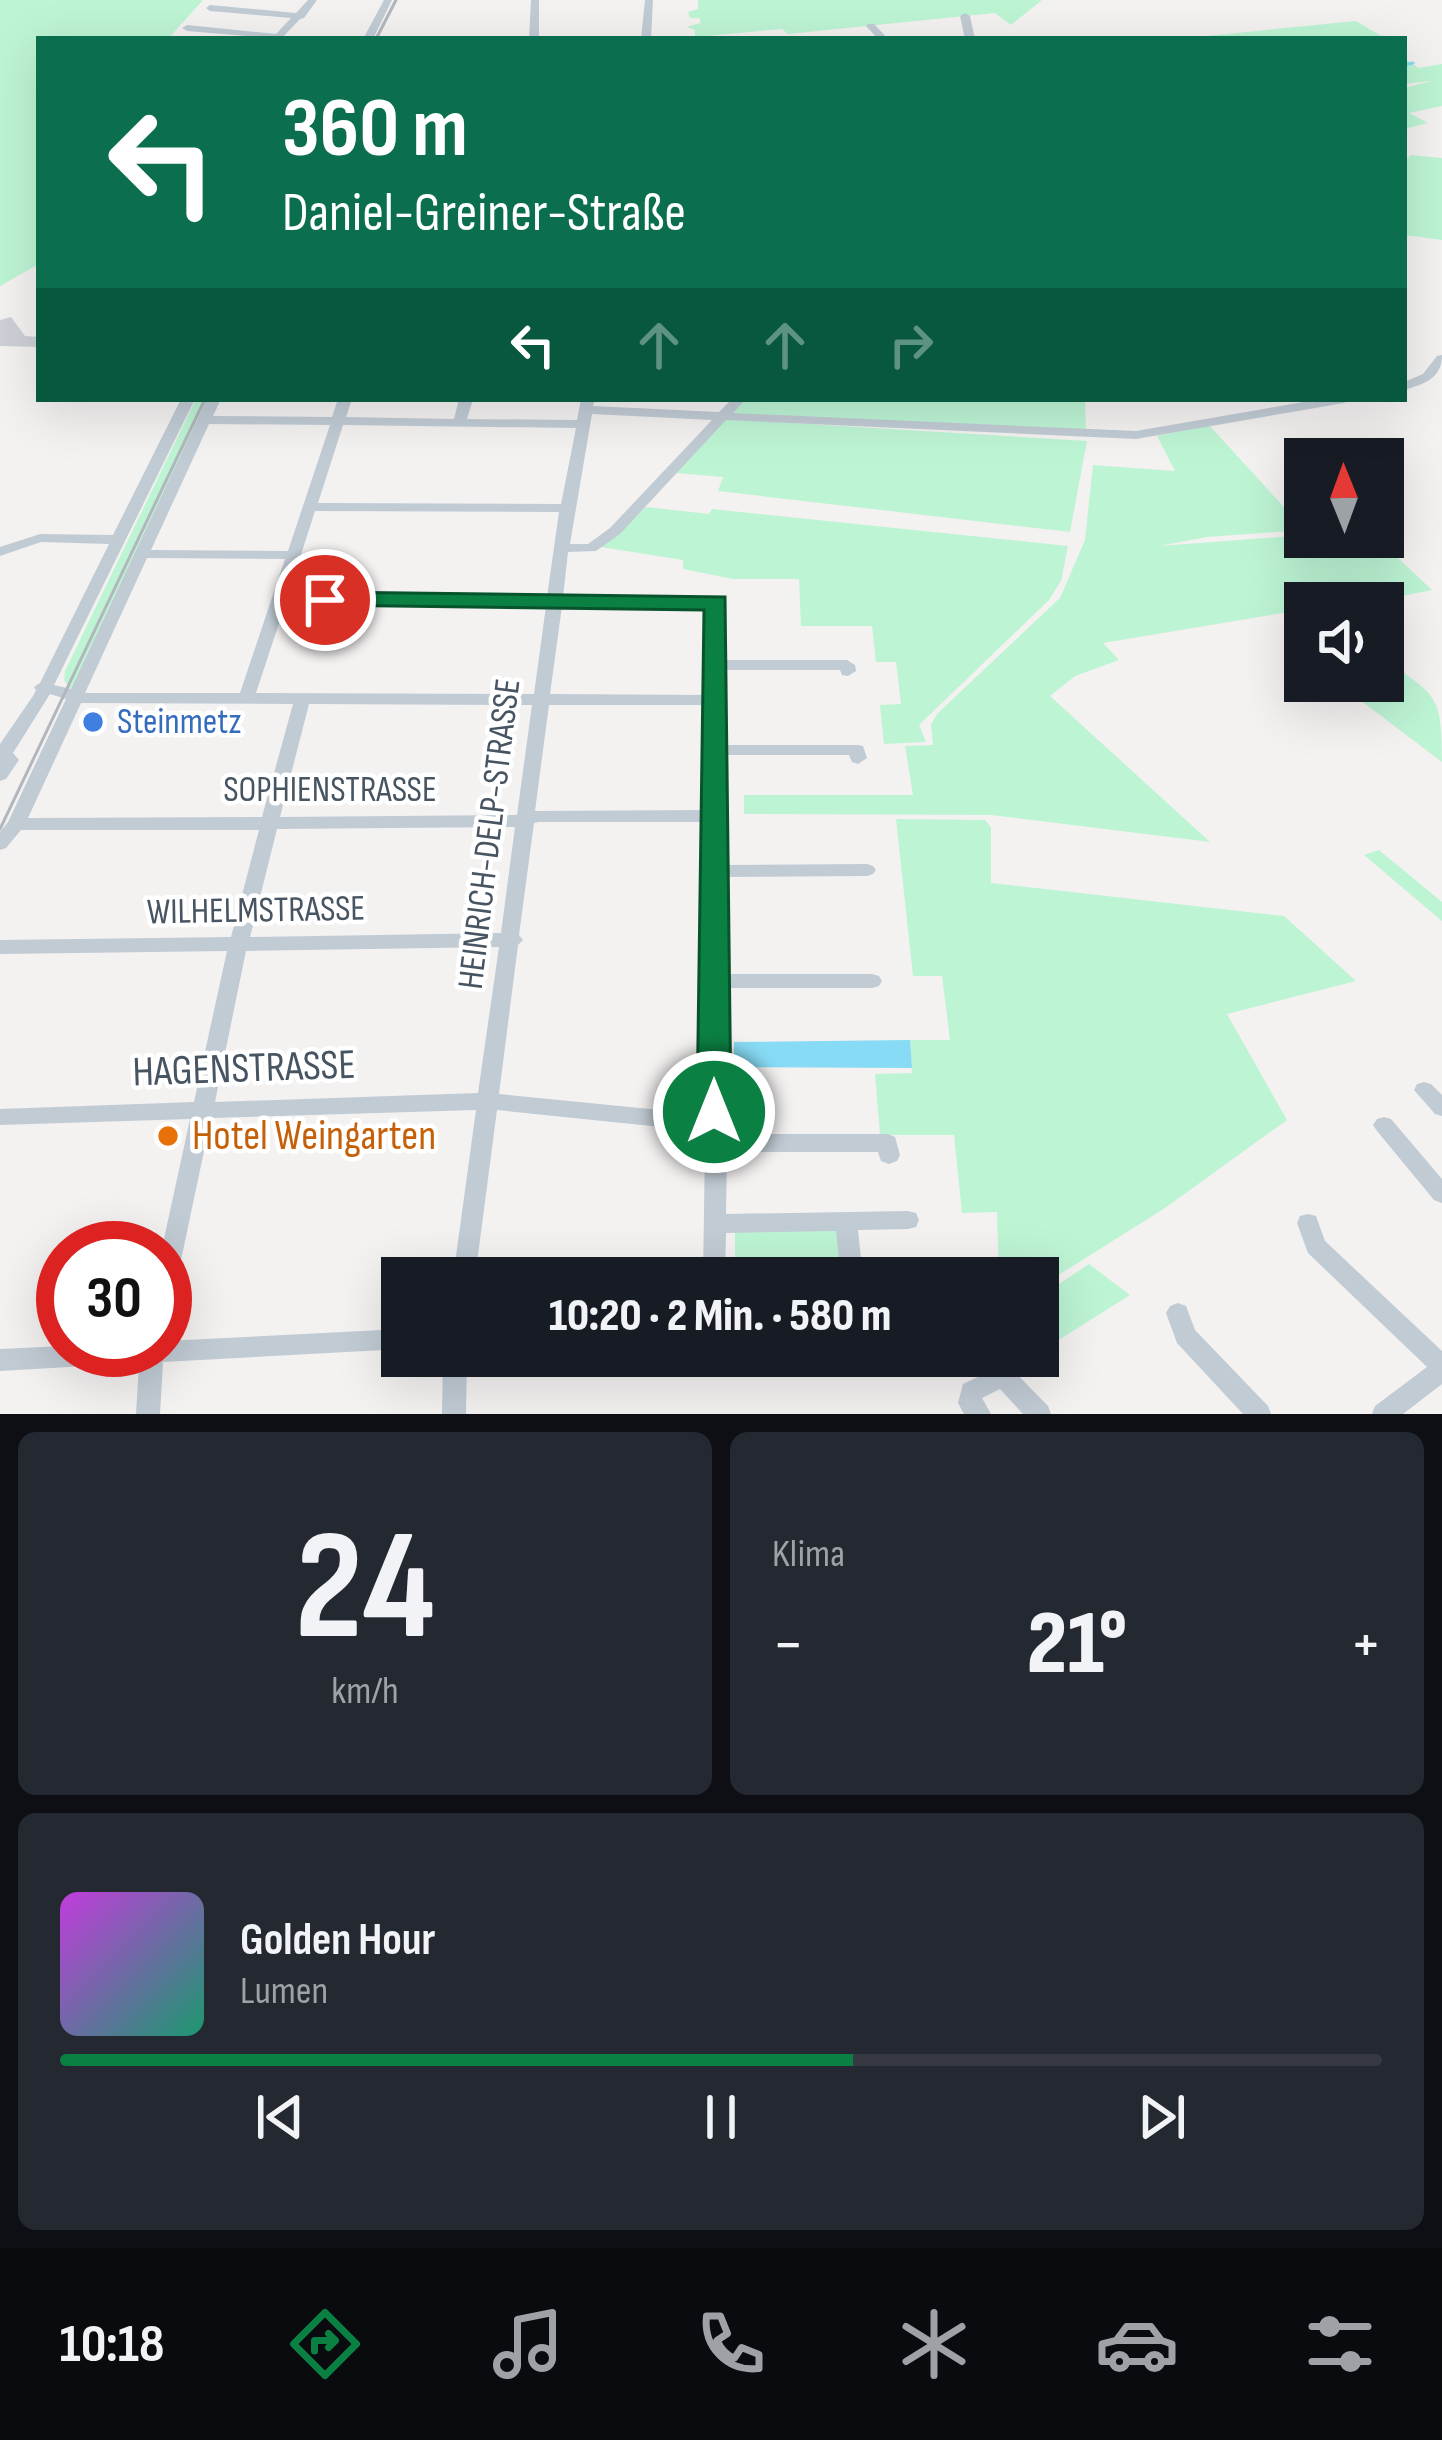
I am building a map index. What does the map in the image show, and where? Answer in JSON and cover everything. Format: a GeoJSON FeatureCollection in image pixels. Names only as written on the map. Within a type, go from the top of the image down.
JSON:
{"type":"FeatureCollection","features":[{"type":"Feature","properties":{"kind":"street"},"geometry":{"type":"LineString","coordinates":[[279,36],[313,0]]}},
{"type":"Feature","properties":{"kind":"street"},"geometry":{"type":"LineString","coordinates":[[370,36],[388,0]]}},
{"type":"Feature","properties":{"kind":"street"},"geometry":{"type":"LineString","coordinates":[[534,36],[536,0]]}},
{"type":"Feature","properties":{"kind":"street"},"geometry":{"type":"LineString","coordinates":[[646,36],[649,0]]}},
{"type":"Feature","properties":{"kind":"street"},"geometry":{"type":"LineString","coordinates":[[210,8],[301,16]]}},
{"type":"Feature","properties":{"kind":"street"},"geometry":{"type":"LineString","coordinates":[[965,16],[969,36]]}},
{"type":"Feature","properties":{"kind":"street"},"geometry":{"type":"LineString","coordinates":[[871,26],[880,36]]}},
{"type":"Feature","properties":{"kind":"street"},"geometry":{"type":"LineString","coordinates":[[187,28],[259,36]]}},
{"type":"Feature","properties":{"kind":"street"},"geometry":{"type":"LineString","coordinates":[[1407,385],[1428,377],[1442,359]]}},
{"type":"Feature","properties":{"kind":"street"},"geometry":{"type":"LineString","coordinates":[[0,775],[9,765],[2,745],[42,687],[187,402]]}},
{"type":"Feature","properties":{"kind":"street"},"geometry":{"type":"LineString","coordinates":[[0,844],[16,824],[213,402]]}},
{"type":"Feature","properties":{"kind":"street"},"geometry":{"type":"LineString","coordinates":[[247,699],[344,402]]}},
{"type":"Feature","properties":{"kind":"street"},"geometry":{"type":"LineString","coordinates":[[460,423],[465,402]]}},
{"type":"Feature","properties":{"kind":"street"},"geometry":{"type":"LineString","coordinates":[[562,548],[591,548],[615,531],[736,402]]}},
{"type":"Feature","properties":{"kind":"street"},"geometry":{"type":"LineString","coordinates":[[204,420],[460,423],[586,411],[1136,435],[1327,402]]}},
{"type":"Feature","properties":{"kind":"street","name":"HEINRICH-DELP-STRASSE"},"geometry":{"type":"LineString","coordinates":[[467,1257],[513,940],[567,508],[586,411]]}},
{"type":"Feature","properties":{"kind":"street"},"geometry":{"type":"LineString","coordinates":[[310,507],[567,508]]}},
{"type":"Feature","properties":{"kind":"street"},"geometry":{"type":"LineString","coordinates":[[0,552],[40,538],[118,540]]}},
{"type":"Feature","properties":{"kind":"street"},"geometry":{"type":"LineString","coordinates":[[143,554],[292,556]]}},
{"type":"Feature","properties":{"kind":"street"},"geometry":{"type":"LineString","coordinates":[[279,600],[716,602],[711,1133],[714,1257]]}},
{"type":"Feature","properties":{"kind":"street"},"geometry":{"type":"LineString","coordinates":[[717,665],[847,665],[848,670]]}},
{"type":"Feature","properties":{"kind":"street"},"geometry":{"type":"LineString","coordinates":[[42,687],[74,698],[716,700]]}},
{"type":"Feature","properties":{"kind":"street"},"geometry":{"type":"LineString","coordinates":[[178,1221],[238,945],[302,699]]}},
{"type":"Feature","properties":{"kind":"street"},"geometry":{"type":"LineString","coordinates":[[716,750],[857,750],[858,758]]}},
{"type":"Feature","properties":{"kind":"street","name":"SOPHIENSTRASSE"},"geometry":{"type":"LineString","coordinates":[[16,824],[508,823],[529,818],[716,816]]}},
{"type":"Feature","properties":{"kind":"street"},"geometry":{"type":"LineString","coordinates":[[716,871],[867,870]]}},
{"type":"Feature","properties":{"kind":"street","name":"WILHELMSTRASSE"},"geometry":{"type":"LineString","coordinates":[[0,947],[513,940]]}},
{"type":"Feature","properties":{"kind":"street"},"geometry":{"type":"LineString","coordinates":[[715,981],[872,981]]}},
{"type":"Feature","properties":{"kind":"street"},"geometry":{"type":"LineString","coordinates":[[1424,1090],[1442,1108]]}},
{"type":"Feature","properties":{"kind":"street","name":"HAGENSTRASSE"},"geometry":{"type":"LineString","coordinates":[[0,1118],[490,1100],[711,1133],[889,1143],[890,1154]]}},
{"type":"Feature","properties":{"kind":"street"},"geometry":{"type":"LineString","coordinates":[[1384,1126],[1442,1194]]}},
{"type":"Feature","properties":{"kind":"street"},"geometry":{"type":"LineString","coordinates":[[715,1224],[908,1220]]}},
{"type":"Feature","properties":{"kind":"street"},"geometry":{"type":"LineString","coordinates":[[846,1221],[850,1257]]}},
{"type":"Feature","properties":{"kind":"street"},"geometry":{"type":"LineString","coordinates":[[1308,1223],[1316,1246],[1442,1368],[1384,1414]]}},
{"type":"Feature","properties":{"kind":"street"},"geometry":{"type":"LineString","coordinates":[[1178,1312],[1185,1336],[1259,1414]]}},
{"type":"Feature","properties":{"kind":"street"},"geometry":{"type":"LineString","coordinates":[[192,1349],[381,1340]]}},
{"type":"Feature","properties":{"kind":"street"},"geometry":{"type":"LineString","coordinates":[[0,1360],[36,1358]]}},
{"type":"Feature","properties":{"kind":"street"},"geometry":{"type":"LineString","coordinates":[[979,1414],[970,1403],[971,1392],[1003,1376],[1039,1414]]}},
{"type":"Feature","properties":{"kind":"street"},"geometry":{"type":"LineString","coordinates":[[148,1414],[150,1377]]}},
{"type":"Feature","properties":{"kind":"street"},"geometry":{"type":"LineString","coordinates":[[454,1414],[455,1377]]}},
{"type":"Feature","properties":{"kind":"green space"},"geometry":{"type":"Polygon","coordinates":[[[0,0],[203,0],[171,36],[36,36],[36,266],[0,286],[0,0]]]}},
{"type":"Feature","properties":{"kind":"green space"},"geometry":{"type":"Polygon","coordinates":[[[698,0],[1042,0],[1011,25],[995,13],[788,34],[782,29],[695,36],[695,30],[687,27],[700,23],[700,18],[690,18],[688,12],[698,9],[698,0]]]}},
{"type":"Feature","properties":{"kind":"green space"},"geometry":{"type":"Polygon","coordinates":[[[1356,21],[1381,36],[1206,36],[1356,21]]]}},
{"type":"Feature","properties":{"kind":"green space"},"geometry":{"type":"Polygon","coordinates":[[[1407,61],[1419,68],[1442,64],[1442,106],[1409,113],[1428,123],[1407,128],[1407,87],[1432,81],[1407,84],[1407,61]]]}},
{"type":"Feature","properties":{"kind":"green space"},"geometry":{"type":"Polygon","coordinates":[[[1411,155],[1442,158],[1442,240],[1407,235],[1407,159],[1411,155]]]}},
{"type":"Feature","properties":{"kind":"green space"},"geometry":{"type":"Polygon","coordinates":[[[195,402],[211,402],[71,690],[64,680],[195,402]]]}},
{"type":"Feature","properties":{"kind":"green space"},"geometry":{"type":"Polygon","coordinates":[[[742,402],[1085,402],[1086,433],[731,415],[742,402]]]}},
{"type":"Feature","properties":{"kind":"green space"},"geometry":{"type":"Polygon","coordinates":[[[725,419],[1087,441],[1070,532],[718,491],[723,477],[676,473],[725,419]]]}},
{"type":"Feature","properties":{"kind":"green space"},"geometry":{"type":"Polygon","coordinates":[[[1209,425],[1284,507],[1284,532],[1159,546],[1284,537],[1284,558],[1398,558],[1432,590],[1404,596],[1404,582],[1284,582],[1284,613],[1103,643],[1119,660],[1075,676],[1050,696],[1210,842],[991,815],[744,814],[744,795],[913,795],[905,746],[933,745],[931,725],[937,714],[1060,598],[1085,540],[1093,465],[1175,471],[1157,436],[1209,425]]]}},
{"type":"Feature","properties":{"kind":"green space"},"geometry":{"type":"Polygon","coordinates":[[[646,507],[709,514],[712,509],[1068,546],[1061,581],[1049,600],[919,725],[926,742],[884,744],[880,705],[901,704],[896,662],[876,662],[872,626],[801,626],[799,579],[733,579],[683,569],[683,560],[601,547],[646,507]]]}},
{"type":"Feature","properties":{"kind":"green space"},"geometry":{"type":"Polygon","coordinates":[[[1404,673],[1415,681],[1438,709],[1442,762],[1363,702],[1404,702],[1404,673]]]}},
{"type":"Feature","properties":{"kind":"green space"},"geometry":{"type":"Polygon","coordinates":[[[896,819],[985,820],[991,827],[991,883],[1284,916],[1356,981],[1227,1014],[1287,1120],[1165,1208],[1059,1275],[1059,1257],[998,1257],[997,1212],[962,1213],[954,1135],[880,1135],[875,1074],[912,1073],[910,1040],[950,1040],[942,976],[913,976],[896,819]]]}},
{"type":"Feature","properties":{"kind":"green space"},"geometry":{"type":"Polygon","coordinates":[[[1379,850],[1442,902],[1442,921],[1364,855],[1379,850]]]}},
{"type":"Feature","properties":{"kind":"green space"},"geometry":{"type":"Polygon","coordinates":[[[839,1229],[842,1257],[735,1257],[735,1231],[839,1229]]]}},
{"type":"Feature","properties":{"kind":"green space"},"geometry":{"type":"Polygon","coordinates":[[[1089,1264],[1130,1295],[1059,1340],[1059,1284],[1089,1264]]]}},
{"type":"Feature","properties":{"kind":"water"},"geometry":{"type":"Polygon","coordinates":[[[910,1040],[912,1068],[734,1067],[734,1042],[910,1040]]]}},
{"type":"Feature","properties":{"kind":"building"},"geometry":{"type":"Polygon","coordinates":[[[11,317],[25,336],[36,337],[36,347],[0,346],[0,320],[11,317]]]}},
{"type":"Feature","properties":{"kind":"waterway"},"geometry":{"type":"LineString","coordinates":[[1407,64],[1413,63]]}},
{"type":"Feature","properties":{"kind":"tram line"},"geometry":{"type":"LineString","coordinates":[[378,36],[396,0]]}},
{"type":"Feature","properties":{"kind":"tram line"},"geometry":{"type":"LineString","coordinates":[[0,829],[204,402]]}},
{"type":"Feature","properties":{"kind":"place","name":"Steinmetz"},"geometry":{"type":"Point","coordinates":[93,722]}},
{"type":"Feature","properties":{"kind":"place","name":"Hotel Weingarten"},"geometry":{"type":"Point","coordinates":[168,1136]}},
{"type":"Feature","properties":{"kind":"route"},"geometry":{"type":"LineString","coordinates":[[325,600],[716,602],[714,1112]]}}]}
